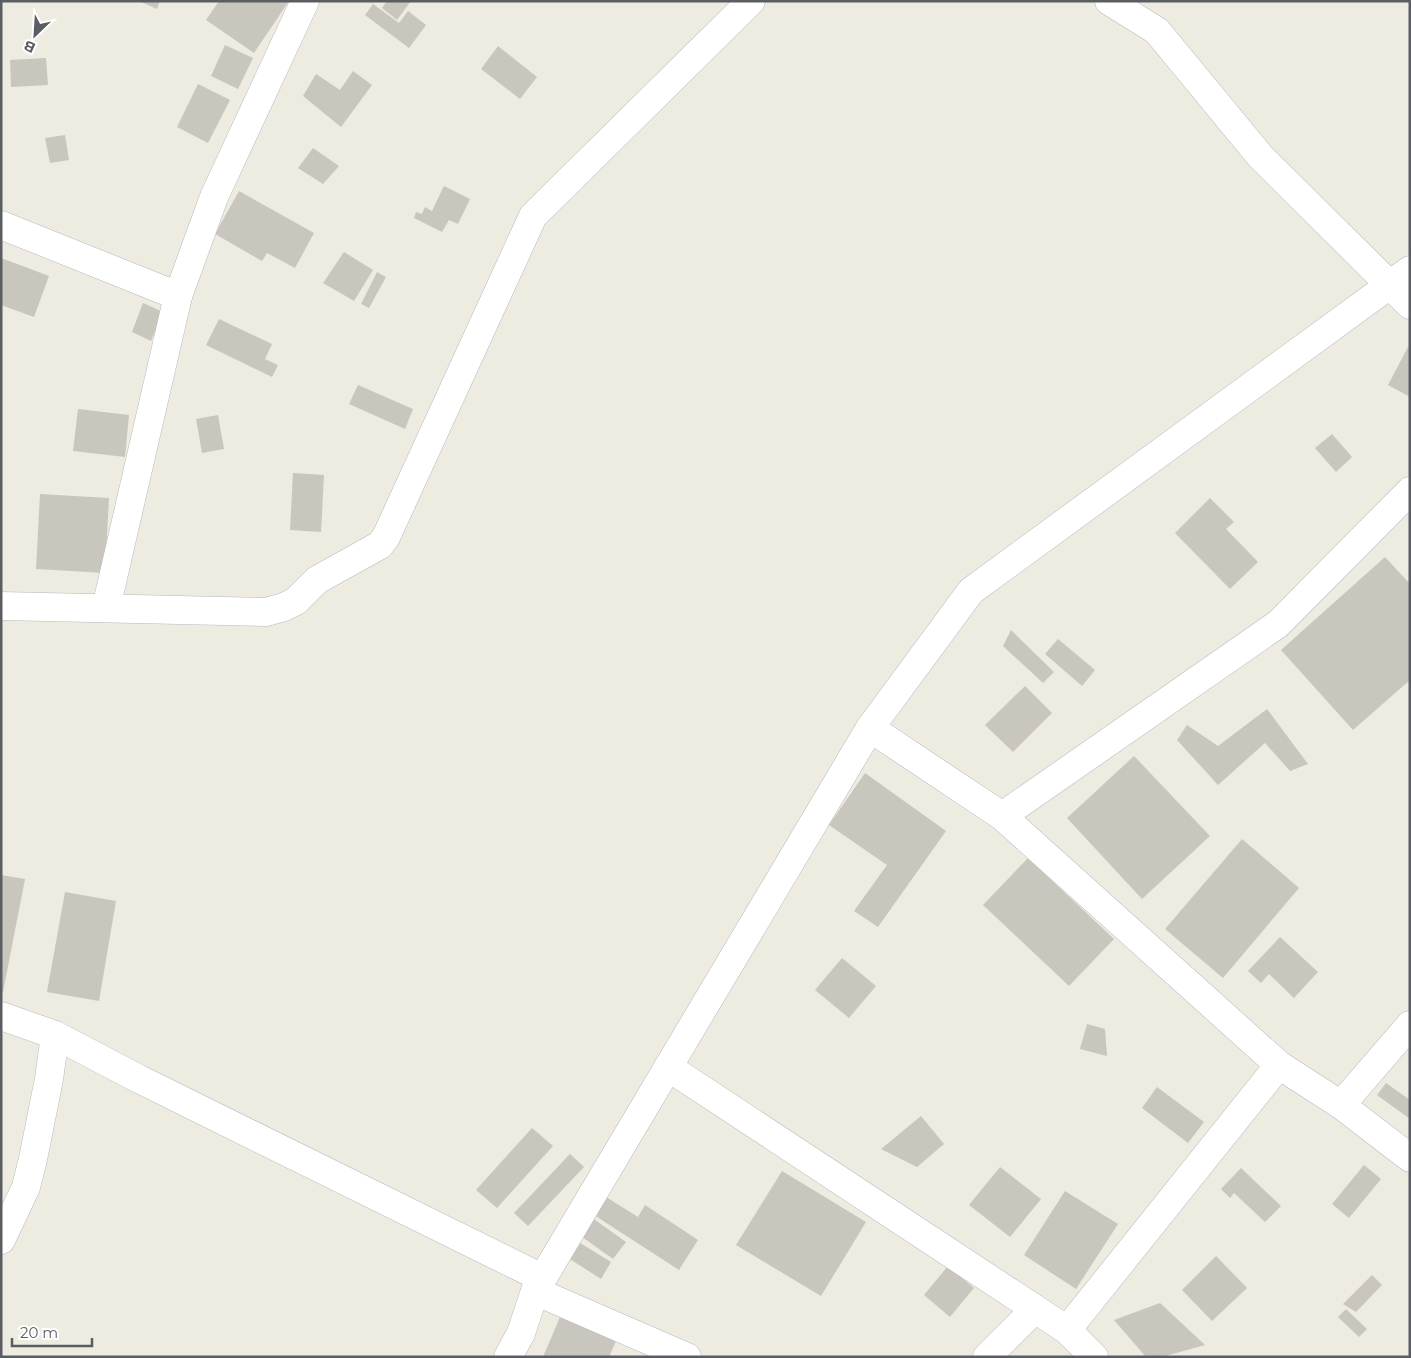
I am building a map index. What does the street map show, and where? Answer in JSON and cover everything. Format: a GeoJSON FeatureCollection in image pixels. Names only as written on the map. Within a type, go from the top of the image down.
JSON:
{"type":"FeatureCollection","features":[{"type":"Feature","properties":{"kind":"street"},"geometry":{"type":"LineString","coordinates":[[106,608],[178,296],[214,197],[305,1]]}},
{"type":"Feature","properties":{"kind":"street"},"geometry":{"type":"LineString","coordinates":[[1,606],[266,612],[284,607],[296,601],[316,580],[380,545],[386,537],[533,216],[752,1]]}},
{"type":"Feature","properties":{"kind":"street"},"geometry":{"type":"LineString","coordinates":[[1109,1],[1157,32],[1260,156],[1400,277],[1410,305]]}},
{"type":"Feature","properties":{"kind":"street"},"geometry":{"type":"LineString","coordinates":[[1,225],[178,296]]}},
{"type":"Feature","properties":{"kind":"street"},"geometry":{"type":"LineString","coordinates":[[508,1357],[521,1333],[539,1285],[870,728],[971,591],[1400,277]]}},
{"type":"Feature","properties":{"kind":"street"},"geometry":{"type":"LineString","coordinates":[[1002,816],[1278,624],[1410,491]]}},
{"type":"Feature","properties":{"kind":"street"},"geometry":{"type":"LineString","coordinates":[[870,728],[1002,816],[1279,1065],[1340,1105],[1410,1158]]}},
{"type":"Feature","properties":{"kind":"street"},"geometry":{"type":"LineString","coordinates":[[1,1016],[55,1035],[539,1285],[687,1357]]}},
{"type":"Feature","properties":{"kind":"street"},"geometry":{"type":"LineString","coordinates":[[1340,1105],[1410,1025]]}},
{"type":"Feature","properties":{"kind":"street"},"geometry":{"type":"LineString","coordinates":[[1,1240],[13,1218],[28,1178],[49,1079],[55,1035]]}},
{"type":"Feature","properties":{"kind":"street"},"geometry":{"type":"LineString","coordinates":[[1067,1330],[1279,1065]]}},
{"type":"Feature","properties":{"kind":"street"},"geometry":{"type":"LineString","coordinates":[[668,1067],[1067,1330],[1094,1357]]}},
{"type":"Feature","properties":{"kind":"street"},"geometry":{"type":"LineString","coordinates":[[987,1357],[1036,1310]]}},
{"type":"Feature","properties":{"kind":"building"},"geometry":{"type":"Polygon","coordinates":[[[139,1],[160,1],[157,9],[139,1]]]}},
{"type":"Feature","properties":{"kind":"building"},"geometry":{"type":"Polygon","coordinates":[[[219,1],[289,1],[254,53],[206,20],[219,1]]]}},
{"type":"Feature","properties":{"kind":"building"},"geometry":{"type":"Polygon","coordinates":[[[387,1],[411,1],[397,20],[382,8],[387,1]]]}},
{"type":"Feature","properties":{"kind":"building"},"geometry":{"type":"Polygon","coordinates":[[[373,4],[399,23],[408,11],[426,25],[409,48],[365,15],[373,4]]]}},
{"type":"Feature","properties":{"kind":"building"},"geometry":{"type":"Polygon","coordinates":[[[225,45],[253,58],[238,89],[211,76],[225,45]]]}},
{"type":"Feature","properties":{"kind":"building"},"geometry":{"type":"Polygon","coordinates":[[[498,46],[537,77],[520,99],[481,69],[498,46]]]}},
{"type":"Feature","properties":{"kind":"building"},"geometry":{"type":"Polygon","coordinates":[[[46,58],[48,85],[11,87],[10,60],[46,58]]]}},
{"type":"Feature","properties":{"kind":"building"},"geometry":{"type":"Polygon","coordinates":[[[353,71],[372,85],[341,127],[303,96],[316,74],[340,90],[353,71]]]}},
{"type":"Feature","properties":{"kind":"building"},"geometry":{"type":"Polygon","coordinates":[[[198,84],[230,100],[208,143],[177,127],[198,84]]]}},
{"type":"Feature","properties":{"kind":"building"},"geometry":{"type":"Polygon","coordinates":[[[65,135],[69,160],[50,163],[45,138],[65,135]]]}},
{"type":"Feature","properties":{"kind":"building"},"geometry":{"type":"Polygon","coordinates":[[[313,148],[339,166],[323,184],[298,168],[313,148]]]}},
{"type":"Feature","properties":{"kind":"building"},"geometry":{"type":"Polygon","coordinates":[[[444,186],[470,199],[458,224],[449,220],[442,232],[414,218],[416,212],[422,214],[425,207],[432,211],[444,186]]]}},
{"type":"Feature","properties":{"kind":"building"},"geometry":{"type":"Polygon","coordinates":[[[239,191],[314,233],[295,268],[267,253],[262,261],[215,234],[239,191]]]}},
{"type":"Feature","properties":{"kind":"building"},"geometry":{"type":"Polygon","coordinates":[[[344,252],[373,270],[354,301],[323,283],[344,252]]]}},
{"type":"Feature","properties":{"kind":"building"},"geometry":{"type":"Polygon","coordinates":[[[1,258],[49,276],[34,317],[1,305],[1,258]]]}},
{"type":"Feature","properties":{"kind":"building"},"geometry":{"type":"Polygon","coordinates":[[[377,272],[386,277],[369,308],[361,304],[377,272]]]}},
{"type":"Feature","properties":{"kind":"building"},"geometry":{"type":"Polygon","coordinates":[[[143,303],[163,312],[151,341],[132,332],[143,303]]]}},
{"type":"Feature","properties":{"kind":"building"},"geometry":{"type":"Polygon","coordinates":[[[219,319],[272,344],[265,359],[278,365],[272,377],[206,345],[219,319]]]}},
{"type":"Feature","properties":{"kind":"building"},"geometry":{"type":"Polygon","coordinates":[[[1408,347],[1410,348],[1410,397],[1388,385],[1408,347]]]}},
{"type":"Feature","properties":{"kind":"building"},"geometry":{"type":"Polygon","coordinates":[[[358,385],[413,409],[405,429],[349,404],[358,385]]]}},
{"type":"Feature","properties":{"kind":"building"},"geometry":{"type":"Polygon","coordinates":[[[78,409],[129,415],[125,457],[73,451],[78,409]]]}},
{"type":"Feature","properties":{"kind":"building"},"geometry":{"type":"Polygon","coordinates":[[[218,415],[224,449],[202,453],[196,419],[218,415]]]}},
{"type":"Feature","properties":{"kind":"building"},"geometry":{"type":"Polygon","coordinates":[[[1332,434],[1352,457],[1336,472],[1315,448],[1332,434]]]}},
{"type":"Feature","properties":{"kind":"building"},"geometry":{"type":"Polygon","coordinates":[[[293,473],[324,475],[321,532],[290,530],[293,473]]]}},
{"type":"Feature","properties":{"kind":"building"},"geometry":{"type":"Polygon","coordinates":[[[40,494],[109,498],[105,573],[36,569],[40,494]]]}},
{"type":"Feature","properties":{"kind":"building"},"geometry":{"type":"Polygon","coordinates":[[[1210,498],[1234,522],[1226,529],[1258,562],[1230,589],[1175,533],[1210,498]]]}},
{"type":"Feature","properties":{"kind":"building"},"geometry":{"type":"Polygon","coordinates":[[[1385,557],[1410,584],[1410,680],[1353,730],[1281,650],[1385,557]]]}},
{"type":"Feature","properties":{"kind":"building"},"geometry":{"type":"Polygon","coordinates":[[[1011,630],[1054,672],[1043,683],[1003,646],[1011,630]]]}},
{"type":"Feature","properties":{"kind":"building"},"geometry":{"type":"Polygon","coordinates":[[[1058,639],[1095,670],[1082,686],[1045,654],[1058,639]]]}},
{"type":"Feature","properties":{"kind":"building"},"geometry":{"type":"Polygon","coordinates":[[[1025,686],[1052,713],[1013,752],[985,725],[1025,686]]]}},
{"type":"Feature","properties":{"kind":"building"},"geometry":{"type":"Polygon","coordinates":[[[1267,709],[1308,764],[1290,771],[1265,743],[1218,785],[1177,740],[1187,725],[1218,746],[1267,709]]]}},
{"type":"Feature","properties":{"kind":"building"},"geometry":{"type":"Polygon","coordinates":[[[1134,756],[1210,836],[1142,899],[1067,818],[1134,756]]]}},
{"type":"Feature","properties":{"kind":"building"},"geometry":{"type":"Polygon","coordinates":[[[865,773],[946,831],[878,927],[854,911],[887,865],[829,825],[865,773]]]}},
{"type":"Feature","properties":{"kind":"building"},"geometry":{"type":"Polygon","coordinates":[[[1242,839],[1299,888],[1223,978],[1165,929],[1242,839]]]}},
{"type":"Feature","properties":{"kind":"building"},"geometry":{"type":"Polygon","coordinates":[[[1028,858],[1114,939],[1069,986],[983,905],[1028,858]]]}},
{"type":"Feature","properties":{"kind":"building"},"geometry":{"type":"Polygon","coordinates":[[[1,875],[25,879],[3,992],[1,991],[1,875]]]}},
{"type":"Feature","properties":{"kind":"building"},"geometry":{"type":"Polygon","coordinates":[[[65,892],[116,901],[99,1001],[47,992],[65,892]]]}},
{"type":"Feature","properties":{"kind":"building"},"geometry":{"type":"Polygon","coordinates":[[[1280,937],[1318,972],[1294,998],[1269,974],[1261,983],[1248,971],[1280,937]]]}},
{"type":"Feature","properties":{"kind":"building"},"geometry":{"type":"Polygon","coordinates":[[[842,958],[876,986],[849,1018],[815,990],[842,958]]]}},
{"type":"Feature","properties":{"kind":"building"},"geometry":{"type":"Polygon","coordinates":[[[1087,1024],[1105,1029],[1107,1056],[1080,1049],[1087,1024]]]}},
{"type":"Feature","properties":{"kind":"building"},"geometry":{"type":"Polygon","coordinates":[[[1386,1083],[1410,1100],[1410,1119],[1377,1095],[1386,1083]]]}},
{"type":"Feature","properties":{"kind":"building"},"geometry":{"type":"Polygon","coordinates":[[[1157,1087],[1204,1122],[1188,1143],[1142,1108],[1157,1087]]]}},
{"type":"Feature","properties":{"kind":"building"},"geometry":{"type":"Polygon","coordinates":[[[921,1116],[944,1144],[917,1167],[881,1149],[921,1116]]]}},
{"type":"Feature","properties":{"kind":"building"},"geometry":{"type":"Polygon","coordinates":[[[532,1128],[553,1146],[497,1208],[476,1190],[532,1128]]]}},
{"type":"Feature","properties":{"kind":"building"},"geometry":{"type":"Polygon","coordinates":[[[570,1154],[584,1167],[528,1226],[514,1213],[570,1154]]]}},
{"type":"Feature","properties":{"kind":"building"},"geometry":{"type":"Polygon","coordinates":[[[1364,1165],[1381,1179],[1349,1218],[1332,1204],[1364,1165]]]}},
{"type":"Feature","properties":{"kind":"building"},"geometry":{"type":"Polygon","coordinates":[[[1000,1167],[1041,1199],[1010,1237],[969,1205],[1000,1167]]]}},
{"type":"Feature","properties":{"kind":"building"},"geometry":{"type":"Polygon","coordinates":[[[1241,1168],[1281,1206],[1265,1222],[1234,1193],[1230,1198],[1221,1189],[1241,1168]]]}},
{"type":"Feature","properties":{"kind":"building"},"geometry":{"type":"Polygon","coordinates":[[[782,1171],[866,1222],[821,1296],[736,1245],[782,1171]]]}},
{"type":"Feature","properties":{"kind":"building"},"geometry":{"type":"Polygon","coordinates":[[[1065,1191],[1118,1224],[1076,1289],[1024,1255],[1065,1191]]]}},
{"type":"Feature","properties":{"kind":"building"},"geometry":{"type":"Polygon","coordinates":[[[606,1197],[638,1217],[645,1205],[698,1240],[679,1270],[594,1215],[606,1197]]]}},
{"type":"Feature","properties":{"kind":"building"},"geometry":{"type":"Polygon","coordinates":[[[591,1217],[626,1242],[613,1259],[578,1234],[591,1217]]]}},
{"type":"Feature","properties":{"kind":"building"},"geometry":{"type":"Polygon","coordinates":[[[572,1238],[611,1262],[601,1279],[562,1254],[572,1238]]]}},
{"type":"Feature","properties":{"kind":"building"},"geometry":{"type":"Polygon","coordinates":[[[1216,1256],[1247,1288],[1212,1321],[1182,1290],[1216,1256]]]}},
{"type":"Feature","properties":{"kind":"building"},"geometry":{"type":"Polygon","coordinates":[[[948,1266],[974,1288],[950,1317],[924,1295],[948,1266]]]}},
{"type":"Feature","properties":{"kind":"building"},"geometry":{"type":"Polygon","coordinates":[[[1372,1275],[1382,1285],[1356,1312],[1343,1304],[1372,1275]]]}},
{"type":"Feature","properties":{"kind":"building"},"geometry":{"type":"Polygon","coordinates":[[[1160,1303],[1205,1345],[1162,1357],[1146,1357],[1114,1320],[1160,1303]]]}},
{"type":"Feature","properties":{"kind":"building"},"geometry":{"type":"Polygon","coordinates":[[[1346,1309],[1367,1329],[1359,1337],[1338,1317],[1346,1309]]]}},
{"type":"Feature","properties":{"kind":"building"},"geometry":{"type":"Polygon","coordinates":[[[560,1317],[616,1341],[609,1357],[543,1357],[560,1317]]]}}]}
